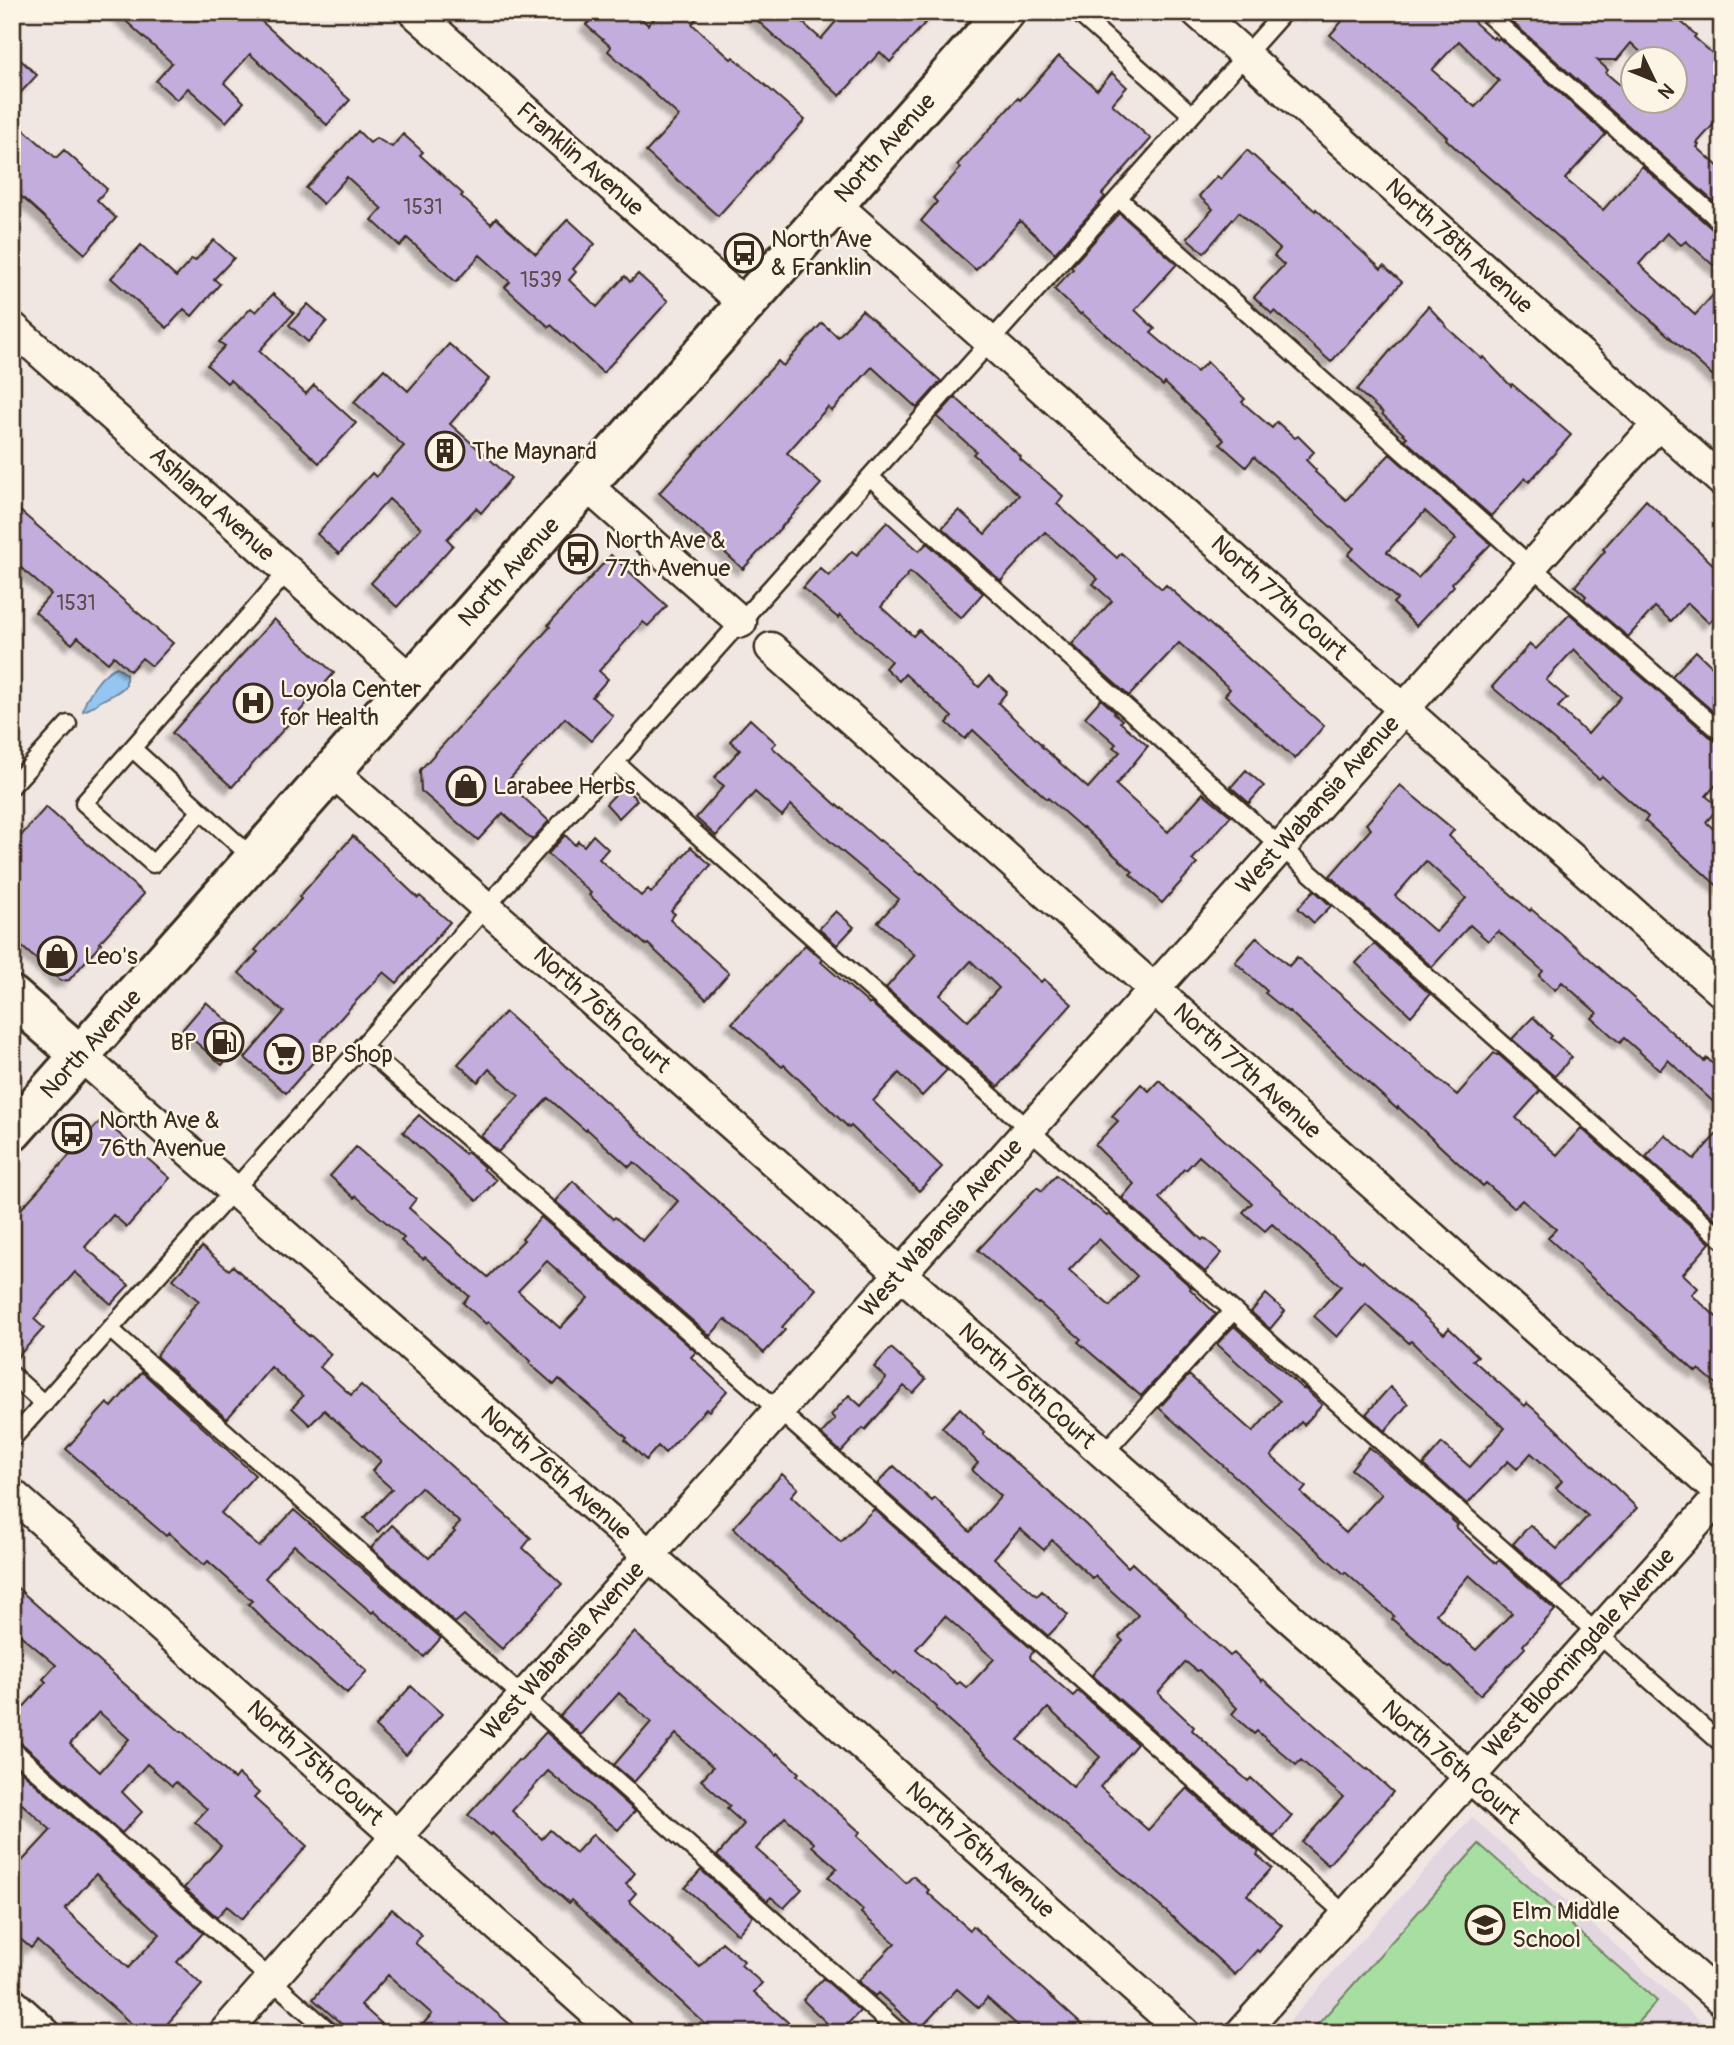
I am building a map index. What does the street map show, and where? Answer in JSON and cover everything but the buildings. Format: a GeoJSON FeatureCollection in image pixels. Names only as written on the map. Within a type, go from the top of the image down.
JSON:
{"type":"FeatureCollection","features":[{"type":"Feature","properties":{"kind":"main road","name":"North Avenue"},"geometry":{"type":"LineString","coordinates":[[12,1132],[1005,12]]}},
{"type":"Feature","properties":{"kind":"main road"},"geometry":{"type":"LineString","coordinates":[[12,996],[81,1056]]}},
{"type":"Feature","properties":{"kind":"street","name":"Franklin Avenue"},"geometry":{"type":"LineString","coordinates":[[414,12],[746,305]]}},
{"type":"Feature","properties":{"kind":"street","name":"North 78th Avenue"},"geometry":{"type":"LineString","coordinates":[[1197,12],[1722,481]]}},
{"type":"Feature","properties":{"kind":"street","name":"North 77th Court"},"geometry":{"type":"LineString","coordinates":[[835,204],[1722,992]]}},
{"type":"Feature","properties":{"kind":"street","name":"Ashland Avenue"},"geometry":{"type":"LineString","coordinates":[[12,327],[412,681]]}},
{"type":"Feature","properties":{"kind":"street","name":"West Wabansia Avenue"},"geometry":{"type":"LineString","coordinates":[[224,2033],[1658,424]]}},
{"type":"Feature","properties":{"kind":"street"},"geometry":{"type":"LineString","coordinates":[[586,485],[741,622]]}},
{"type":"Feature","properties":{"kind":"street","name":"North 77th Avenue"},"geometry":{"type":"LineString","coordinates":[[771,648],[1722,1494]]}},
{"type":"Feature","properties":{"kind":"street","name":"North 76th Court"},"geometry":{"type":"LineString","coordinates":[[332,771],[1722,2000]]}},
{"type":"Feature","properties":{"kind":"street","name":"North 76th Avenue"},"geometry":{"type":"LineString","coordinates":[[81,1056],[649,1555],[1185,2033]]}},
{"type":"Feature","properties":{"kind":"street","name":"North 75th Court"},"geometry":{"type":"LineString","coordinates":[[12,1494],[618,2033]]}},
{"type":"Feature","properties":{"kind":"street","name":"West Bloomingdale Avenue"},"geometry":{"type":"LineString","coordinates":[[1241,2033],[1722,1494]]}},
{"type":"Feature","properties":{"kind":"street"},"geometry":{"type":"LineString","coordinates":[[12,2003],[45,2033]]}},
{"type":"Feature","properties":{"kind":"lane"},"geometry":{"type":"LineString","coordinates":[[1077,12],[1192,115]]}},
{"type":"Feature","properties":{"kind":"lane"},"geometry":{"type":"LineString","coordinates":[[1485,12],[1722,223]]}},
{"type":"Feature","properties":{"kind":"lane"},"geometry":{"type":"LineString","coordinates":[[12,1439],[616,763],[1279,14]]}},
{"type":"Feature","properties":{"kind":"lane"},"geometry":{"type":"LineString","coordinates":[[1118,198],[1722,733]]}},
{"type":"Feature","properties":{"kind":"lane"},"geometry":{"type":"LineString","coordinates":[[870,477],[1722,1239]]}},
{"type":"Feature","properties":{"kind":"lane"},"geometry":{"type":"LineString","coordinates":[[201,811],[153,864],[84,803],[288,571]]}},
{"type":"Feature","properties":{"kind":"lane"},"geometry":{"type":"LineString","coordinates":[[12,786],[68,724]]}},
{"type":"Feature","properties":{"kind":"lane"},"geometry":{"type":"LineString","coordinates":[[133,749],[254,859]]}},
{"type":"Feature","properties":{"kind":"lane"},"geometry":{"type":"LineString","coordinates":[[616,763],[1722,1744]]}},
{"type":"Feature","properties":{"kind":"lane"},"geometry":{"type":"LineString","coordinates":[[363,1046],[1346,1915]]}},
{"type":"Feature","properties":{"kind":"lane"},"geometry":{"type":"LineString","coordinates":[[1104,1454],[1233,1311]]}},
{"type":"Feature","properties":{"kind":"lane"},"geometry":{"type":"LineString","coordinates":[[111,1330],[900,2033]]}},
{"type":"Feature","properties":{"kind":"lane"},"geometry":{"type":"LineString","coordinates":[[12,1375],[44,1404]]}},
{"type":"Feature","properties":{"kind":"lane"},"geometry":{"type":"LineString","coordinates":[[12,1749],[331,2033]]}},
{"type":"Feature","properties":{"kind":"shaded area","name":"Elm Middle School"},"geometry":{"type":"Polygon","coordinates":[[[1472,1817],[1714,2033],[1279,2033],[1472,1817]]]}},
{"type":"Feature","properties":{"kind":"green space","name":"Elm Middle School"},"geometry":{"type":"Polygon","coordinates":[[[1479,1844],[1657,2001],[1628,2033],[1310,2033],[1479,1844]]]}},
{"type":"Feature","properties":{"kind":"water"},"geometry":{"type":"Polygon","coordinates":[[[117,667],[126,674],[126,685],[117,693],[83,711],[96,685],[117,667]]]}},
{"type":"Feature","properties":{"kind":"place","name":"North Ave & Franklin"},"geometry":{"type":"Point","coordinates":[744,253]}},
{"type":"Feature","properties":{"kind":"place","name":"The Maynard"},"geometry":{"type":"Point","coordinates":[445,451]}},
{"type":"Feature","properties":{"kind":"place","name":"North Ave & 77th Avenue"},"geometry":{"type":"Point","coordinates":[578,554]}},
{"type":"Feature","properties":{"kind":"place","name":"Loyola Center for Health"},"geometry":{"type":"Point","coordinates":[253,703]}},
{"type":"Feature","properties":{"kind":"place","name":"Larabee Herbs"},"geometry":{"type":"Point","coordinates":[466,786]}},
{"type":"Feature","properties":{"kind":"place","name":"Leo's"},"geometry":{"type":"Point","coordinates":[57,956]}},
{"type":"Feature","properties":{"kind":"place","name":"BP"},"geometry":{"type":"Point","coordinates":[224,1042]}},
{"type":"Feature","properties":{"kind":"place","name":"BP Shop"},"geometry":{"type":"Point","coordinates":[284,1054]}},
{"type":"Feature","properties":{"kind":"place","name":"North Ave & 76th Avenue"},"geometry":{"type":"Point","coordinates":[72,1134]}},
{"type":"Feature","properties":{"kind":"place","name":"Elm Middle School"},"geometry":{"type":"Point","coordinates":[1485,1925]}}]}
